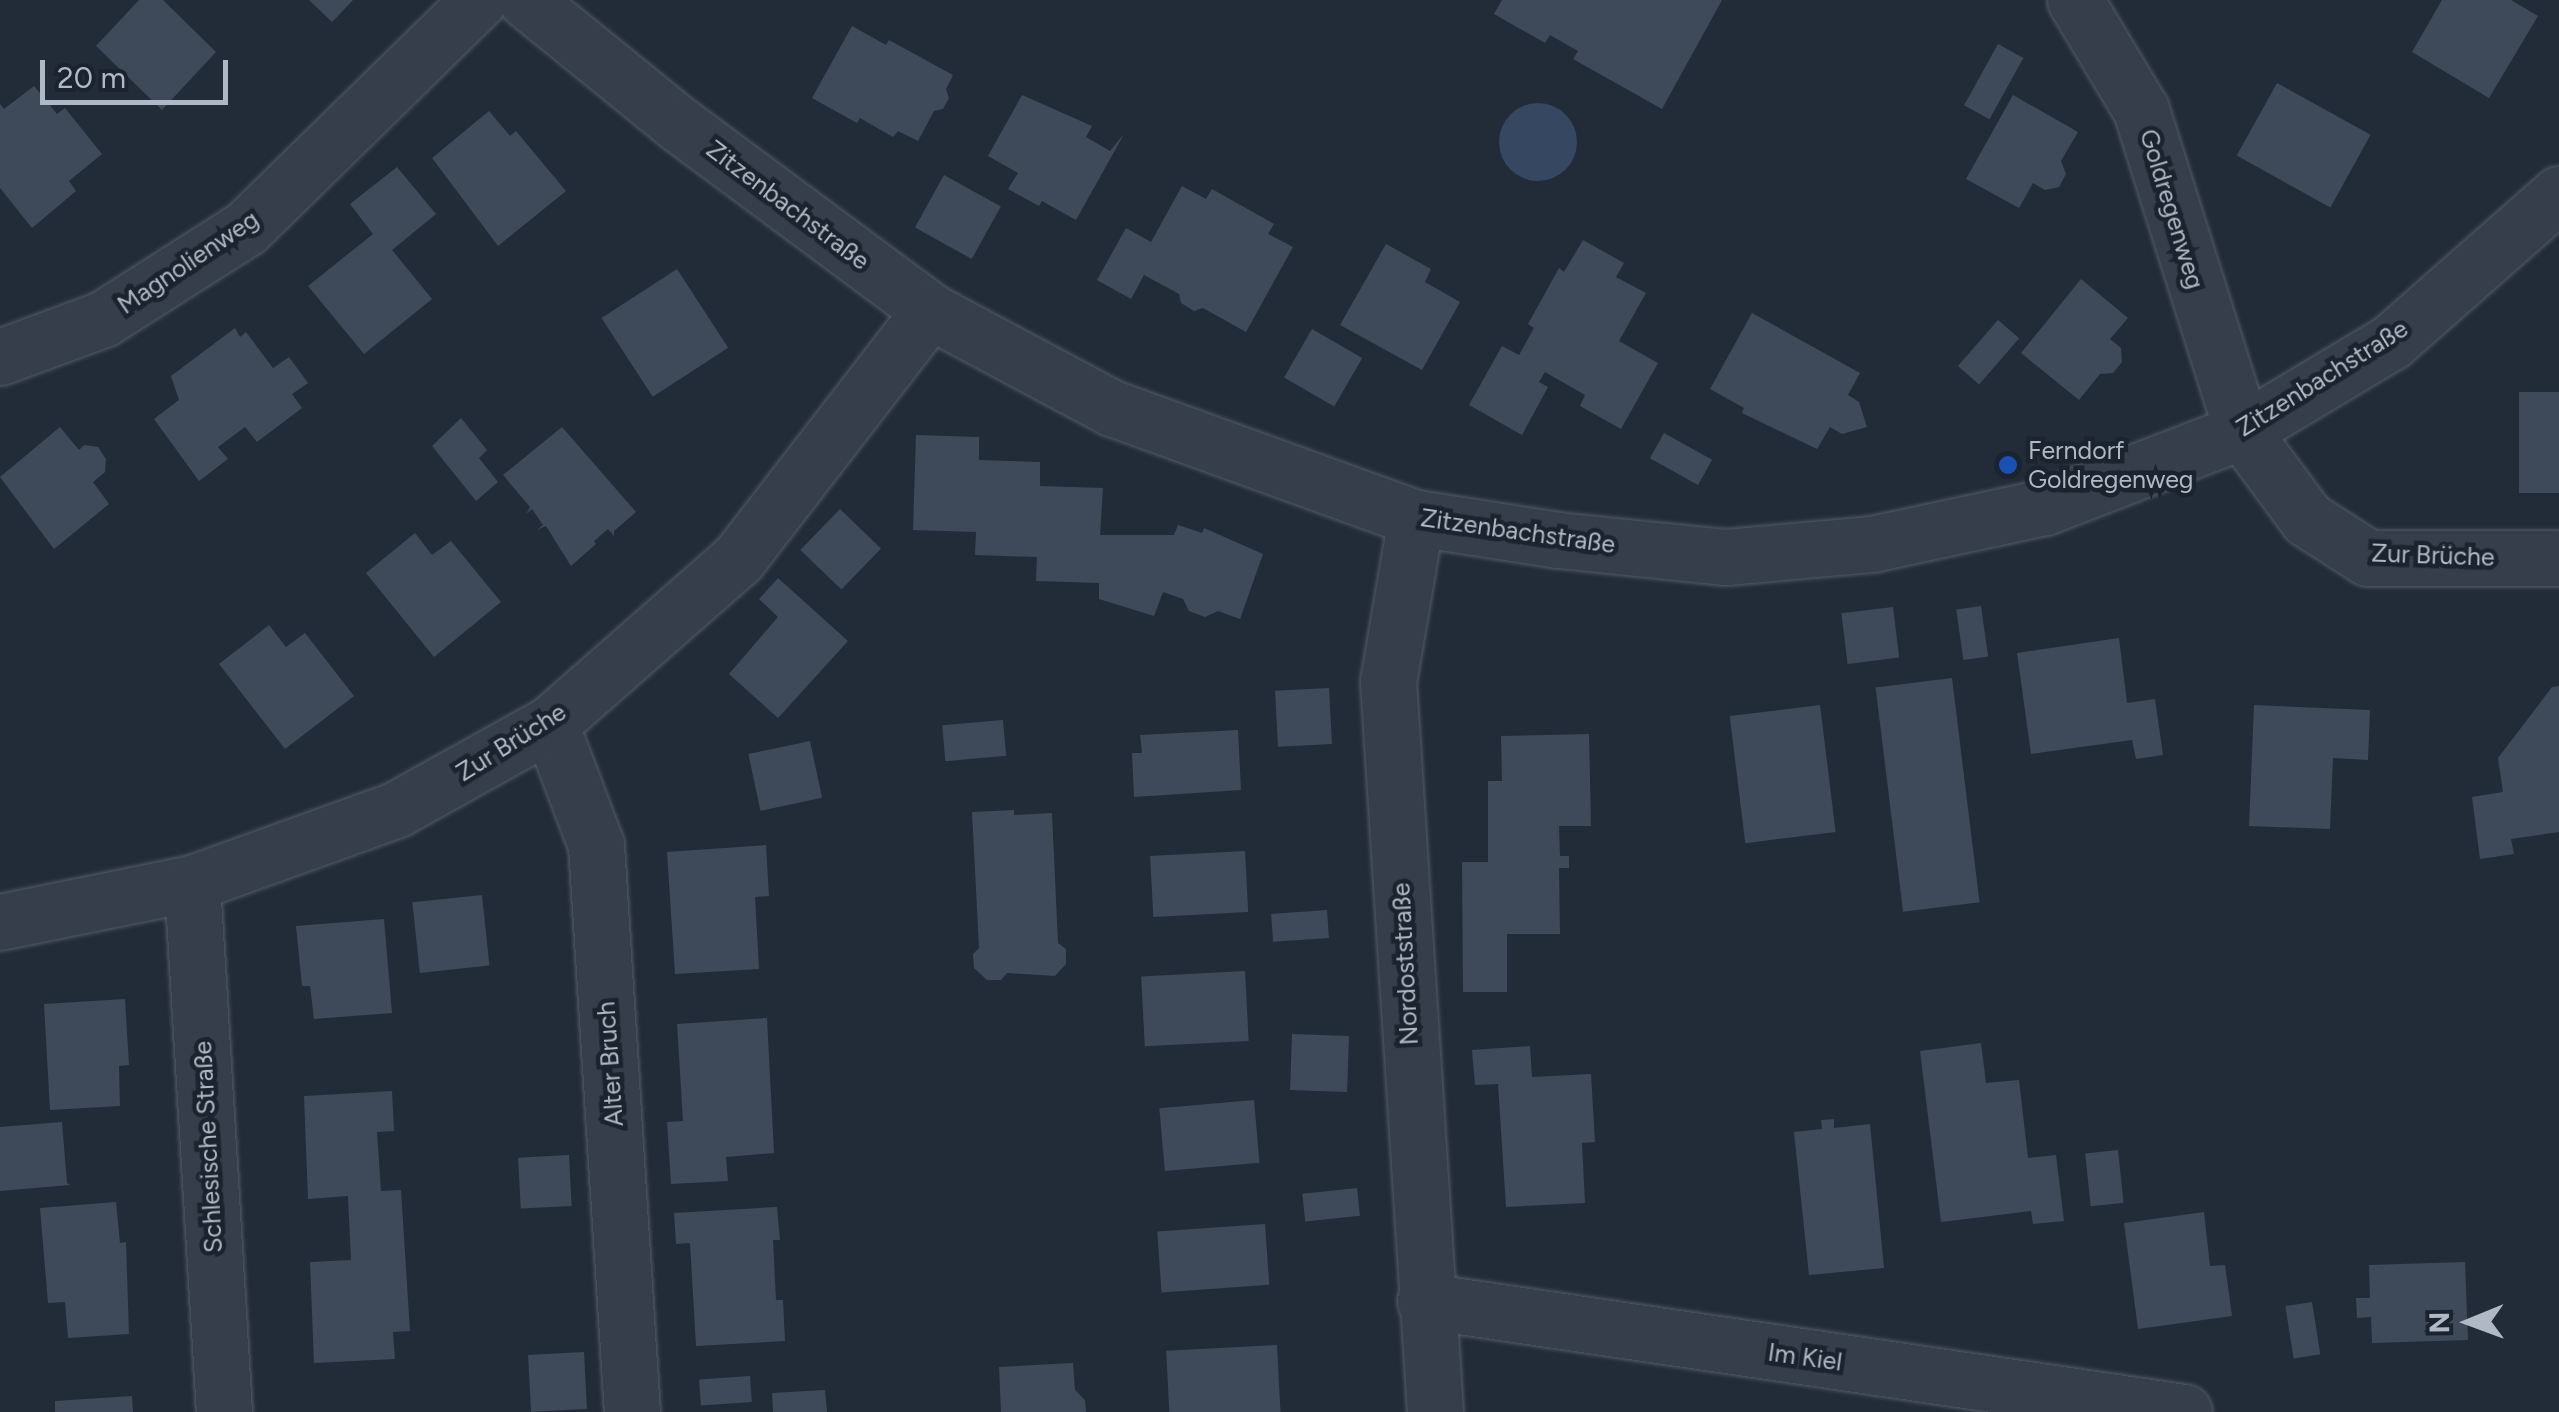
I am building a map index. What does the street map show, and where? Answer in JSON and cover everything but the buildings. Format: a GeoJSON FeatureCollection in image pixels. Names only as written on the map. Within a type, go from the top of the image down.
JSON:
{"type":"FeatureCollection","features":[{"type":"Feature","properties":{"kind":"street","name":"Magnolienweg"},"geometry":{"type":"LineString","coordinates":[[0,357],[103,320],[246,228],[479,0]]}},
{"type":"Feature","properties":{"kind":"street","name":"Zitzenbachstraße"},"geometry":{"type":"LineString","coordinates":[[526,0],[680,125],[930,311],[1112,408],[1416,518],[1558,540],[1726,557],[1872,544],[2045,507],[2242,431],[2391,342],[2559,194]]}},
{"type":"Feature","properties":{"kind":"street","name":"Goldregenweg"},"geometry":{"type":"LineString","coordinates":[[2075,0],[2141,110],[2242,431]]}},
{"type":"Feature","properties":{"kind":"street","name":"Zur Brüche"},"geometry":{"type":"LineString","coordinates":[[0,922],[192,883],[397,809],[550,724],[738,560],[930,311]]}},
{"type":"Feature","properties":{"kind":"street","name":"Zur Brüche"},"geometry":{"type":"LineString","coordinates":[[2242,431],[2307,520],[2368,558],[2559,558]]}},
{"type":"Feature","properties":{"kind":"street","name":"Nordoststraße"},"geometry":{"type":"LineString","coordinates":[[1416,518],[1388,681],[1434,1412]]}},
{"type":"Feature","properties":{"kind":"street","name":"Alter Bruch"},"geometry":{"type":"LineString","coordinates":[[550,724],[596,845],[632,1412]]}},
{"type":"Feature","properties":{"kind":"street","name":"Schlesische Straße"},"geometry":{"type":"LineString","coordinates":[[192,883],[224,1412]]}},
{"type":"Feature","properties":{"kind":"street","name":"Im Kiel"},"geometry":{"type":"LineString","coordinates":[[1425,1301],[2184,1412]]}},
{"type":"Feature","properties":{"kind":"water"},"geometry":{"type":"Polygon","coordinates":[[[1538,103],[1566,114],[1577,142],[1566,170],[1538,181],[1510,170],[1499,142],[1510,114],[1538,103]]]}},
{"type":"Feature","properties":{"kind":"place","name":"Ferndorf Goldregenweg"},"geometry":{"type":"Point","coordinates":[2008,465]}}]}
